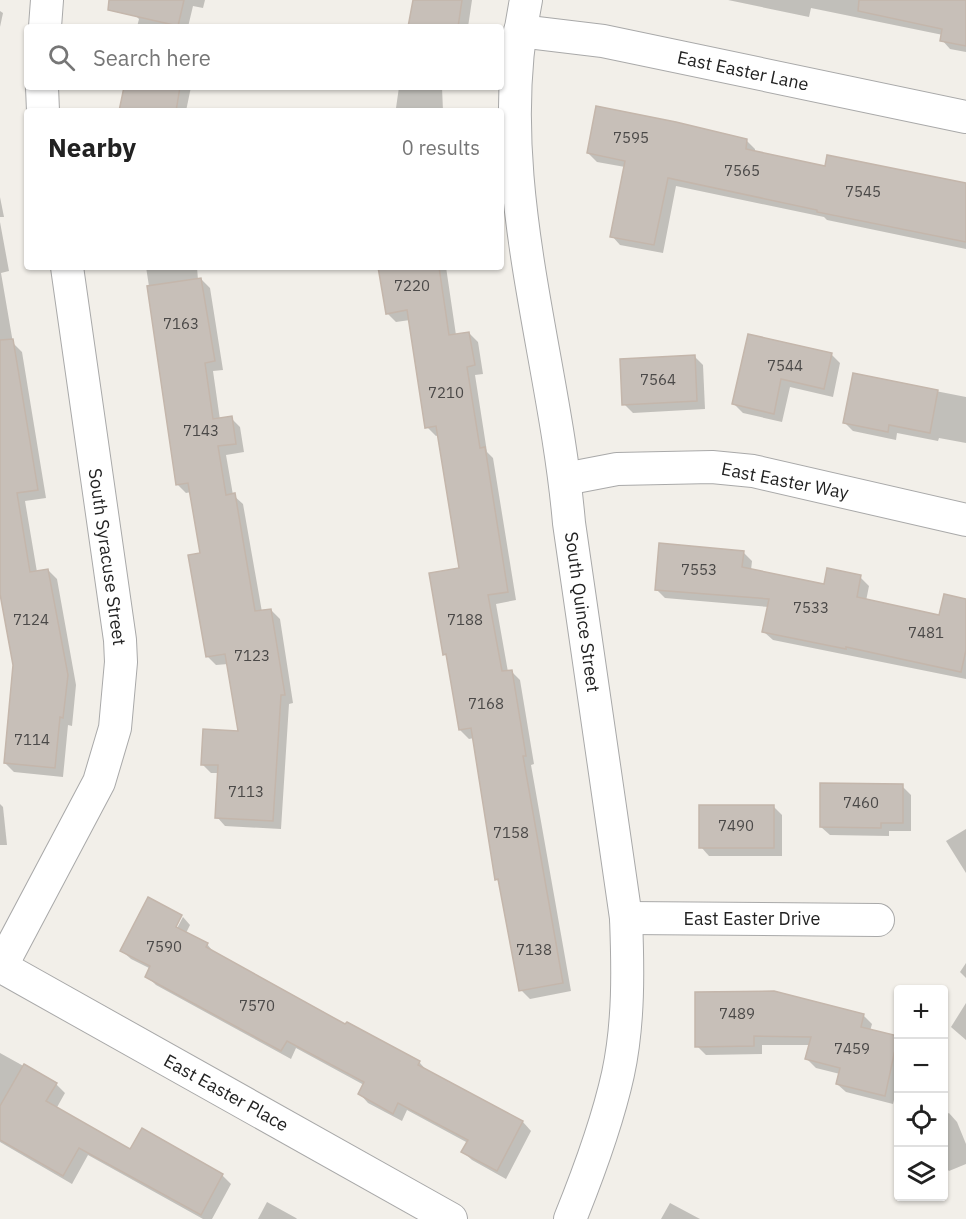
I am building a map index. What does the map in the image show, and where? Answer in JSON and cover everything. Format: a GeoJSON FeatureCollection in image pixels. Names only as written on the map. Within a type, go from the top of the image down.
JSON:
{"type":"FeatureCollection","features":[{"type":"Feature","properties":{"kind":"street"},"geometry":{"type":"LineString","coordinates":[[45,24],[48,0]]}},
{"type":"Feature","properties":{"kind":"street","name":"South Quince Street"},"geometry":{"type":"LineString","coordinates":[[526,0],[520,31],[516,106],[517,167],[522,219],[566,478],[570,524],[626,918],[628,965],[618,1074],[594,1160],[570,1219]]}},
{"type":"Feature","properties":{"kind":"street","name":"East Easter Lane"},"geometry":{"type":"LineString","coordinates":[[520,31],[603,41],[966,117]]}},
{"type":"Feature","properties":{"kind":"street"},"geometry":{"type":"LineString","coordinates":[[42,90],[43,108]]}},
{"type":"Feature","properties":{"kind":"street","name":"South Syracuse Street"},"geometry":{"type":"LineString","coordinates":[[1,966],[99,782],[114,728],[120,673],[120,640],[67,270]]}},
{"type":"Feature","properties":{"kind":"street","name":"East Easter Way"},"geometry":{"type":"LineString","coordinates":[[566,478],[617,468],[712,467],[753,471],[966,520]]}},
{"type":"Feature","properties":{"kind":"street","name":"East Easter Drive"},"geometry":{"type":"LineString","coordinates":[[626,918],[878,920]]}},
{"type":"Feature","properties":{"kind":"street","name":"East Easter Place"},"geometry":{"type":"LineString","coordinates":[[1,966],[451,1219]]}},
{"type":"Feature","properties":{"kind":"building"},"geometry":{"type":"Polygon","coordinates":[[[109,0],[184,0],[178,24],[108,10],[109,0]]]}},
{"type":"Feature","properties":{"kind":"building"},"geometry":{"type":"Polygon","coordinates":[[[413,0],[462,0],[458,24],[409,24],[413,0]]]}},
{"type":"Feature","properties":{"kind":"building"},"geometry":{"type":"Polygon","coordinates":[[[859,0],[966,0],[966,46],[940,41],[942,29],[858,11],[859,0]]]}},
{"type":"Feature","properties":{"kind":"building"},"geometry":{"type":"Polygon","coordinates":[[[123,90],[180,90],[176,108],[120,108],[123,90]]]}},
{"type":"Feature","properties":{"kind":"building"},"geometry":{"type":"Polygon","coordinates":[[[596,106],[747,139],[746,149],[825,166],[827,155],[966,183],[966,242],[817,212],[817,210],[668,178],[654,245],[610,237],[625,161],[587,153],[596,106]]]}},
{"type":"Feature","properties":{"kind":"building"},"geometry":{"type":"Polygon","coordinates":[[[379,270],[439,270],[449,335],[469,332],[475,365],[467,367],[480,448],[485,447],[508,592],[488,595],[502,671],[512,670],[526,756],[523,756],[563,983],[519,991],[498,879],[495,880],[471,728],[459,730],[429,573],[459,568],[436,426],[425,428],[407,310],[386,314],[379,270]]]}},
{"type":"Feature","properties":{"kind":"building"},"geometry":{"type":"Polygon","coordinates":[[[201,278],[215,361],[205,363],[213,419],[232,416],[236,444],[218,446],[226,495],[235,493],[255,611],[271,609],[285,695],[281,695],[273,821],[215,818],[218,765],[201,765],[203,729],[238,731],[225,654],[206,657],[188,555],[200,553],[188,483],[176,485],[147,286],[201,278]]]}},
{"type":"Feature","properties":{"kind":"building"},"geometry":{"type":"Polygon","coordinates":[[[748,334],[832,353],[824,389],[781,379],[774,414],[732,404],[748,334]]]}},
{"type":"Feature","properties":{"kind":"building"},"geometry":{"type":"Polygon","coordinates":[[[13,339],[38,490],[17,493],[30,572],[48,569],[68,675],[63,718],[60,717],[55,768],[4,763],[13,665],[0,594],[0,340],[13,339]]]}},
{"type":"Feature","properties":{"kind":"building"},"geometry":{"type":"Polygon","coordinates":[[[695,355],[697,401],[622,405],[620,359],[695,355]]]}},
{"type":"Feature","properties":{"kind":"building"},"geometry":{"type":"Polygon","coordinates":[[[853,373],[938,390],[930,433],[889,425],[888,432],[843,423],[853,373]]]}},
{"type":"Feature","properties":{"kind":"building"},"geometry":{"type":"Polygon","coordinates":[[[659,543],[744,551],[742,567],[824,584],[827,568],[861,575],[857,597],[939,615],[944,594],[966,599],[966,650],[961,672],[846,647],[846,649],[762,632],[769,599],[655,590],[659,543]]]}},
{"type":"Feature","properties":{"kind":"building"},"geometry":{"type":"Polygon","coordinates":[[[820,783],[903,784],[903,823],[881,823],[881,828],[820,827],[820,783]]]}},
{"type":"Feature","properties":{"kind":"building"},"geometry":{"type":"Polygon","coordinates":[[[699,805],[774,805],[774,848],[699,848],[699,805]]]}},
{"type":"Feature","properties":{"kind":"building"},"geometry":{"type":"Polygon","coordinates":[[[148,897],[182,915],[176,927],[208,943],[206,947],[345,1024],[347,1022],[420,1061],[418,1065],[523,1121],[497,1171],[461,1152],[468,1140],[398,1103],[393,1114],[358,1094],[364,1082],[287,1041],[281,1051],[145,977],[150,966],[120,951],[148,897]]]}},
{"type":"Feature","properties":{"kind":"building"},"geometry":{"type":"Polygon","coordinates":[[[774,991],[864,1014],[861,1027],[894,1035],[894,1054],[885,1096],[836,1084],[840,1068],[805,1059],[811,1037],[754,1036],[754,1046],[695,1047],[695,992],[774,991]]]}},
{"type":"Feature","properties":{"kind":"building"},"geometry":{"type":"Polygon","coordinates":[[[24,1064],[57,1083],[46,1101],[130,1149],[142,1128],[223,1174],[201,1215],[79,1148],[63,1176],[0,1140],[0,1106],[24,1064]]]}}]}
